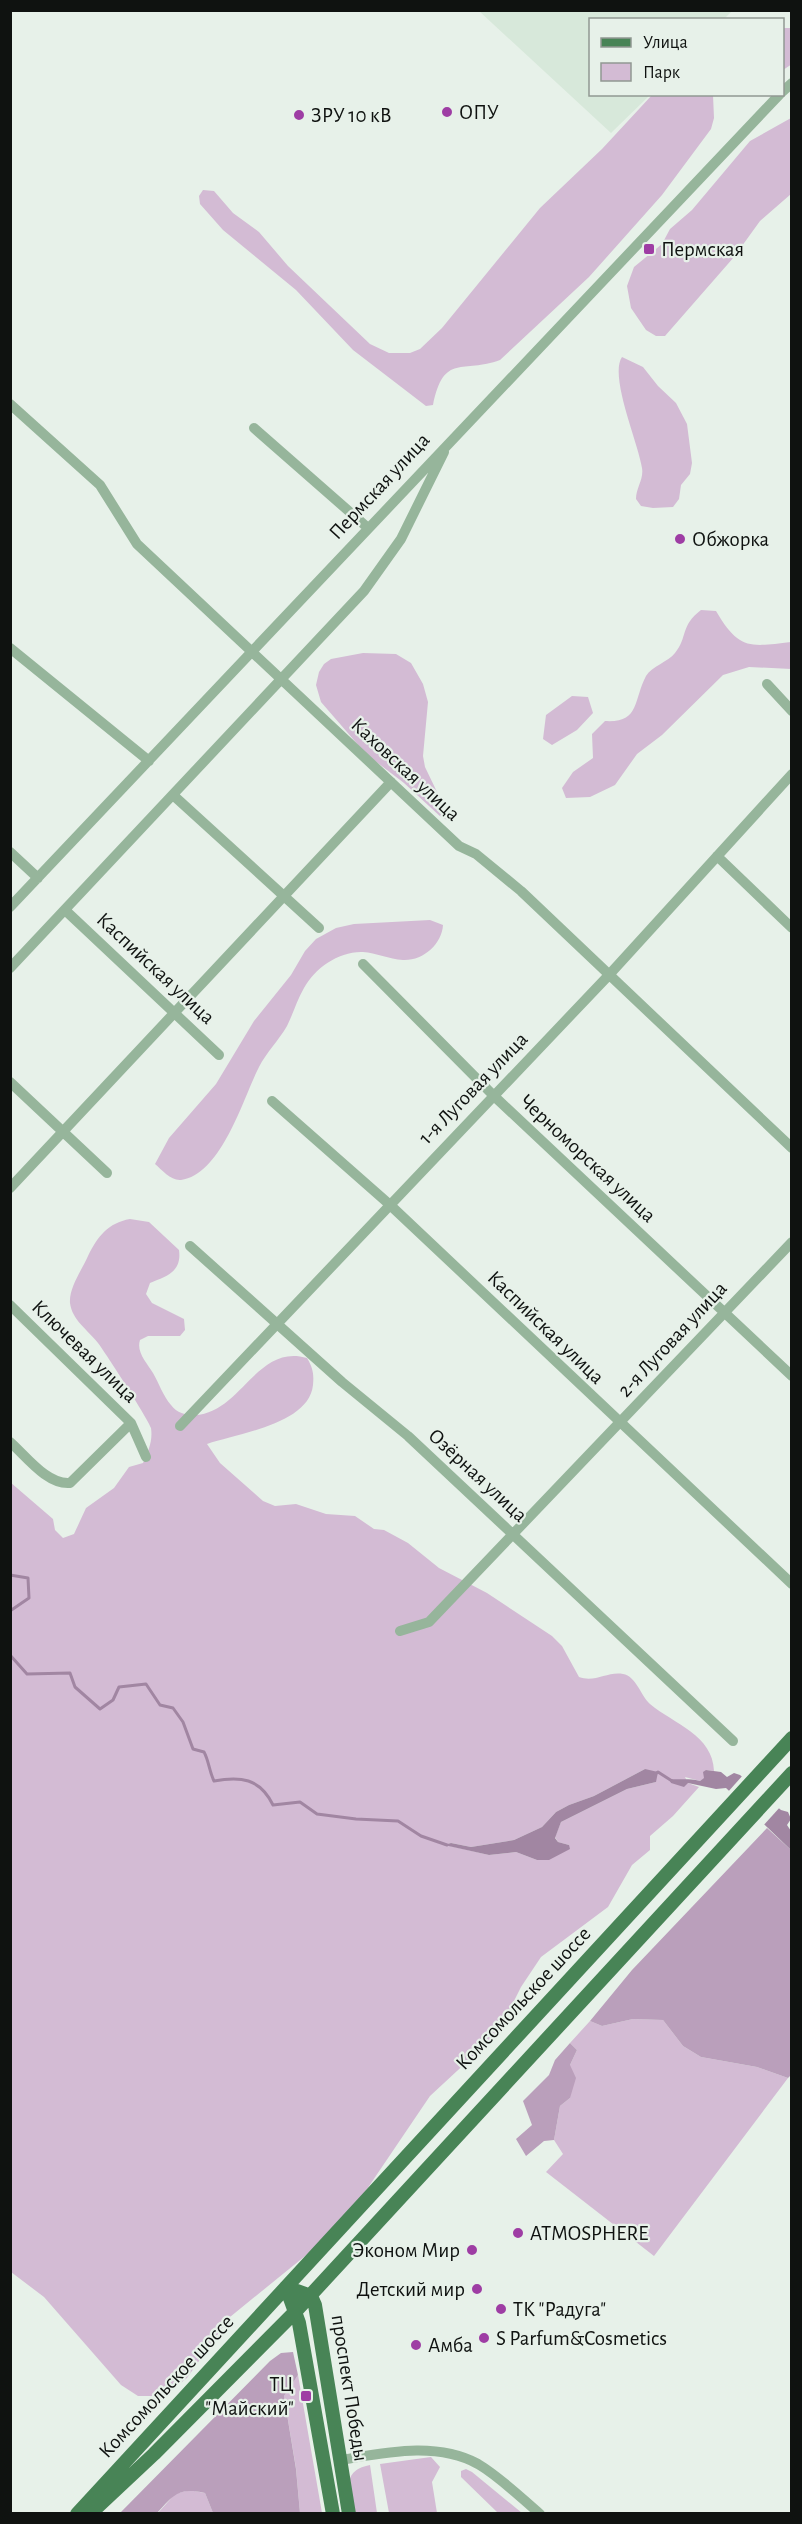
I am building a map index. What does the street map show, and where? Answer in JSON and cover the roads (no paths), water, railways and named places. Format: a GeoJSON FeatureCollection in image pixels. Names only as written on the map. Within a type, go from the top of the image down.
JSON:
{"type":"FeatureCollection","features":[{"type":"Feature","properties":{"kind":"main road","name":"Комсомольское шоссе"},"geometry":{"type":"LineString","coordinates":[[77,2514],[792,1738]]}},
{"type":"Feature","properties":{"kind":"main road","name":"Комсомольское шоссе"},"geometry":{"type":"LineString","coordinates":[[90,2514],[154,2454],[311,2296],[792,1773]]}},
{"type":"Feature","properties":{"kind":"main road","name":"проспект Победы"},"geometry":{"type":"LineString","coordinates":[[286,2287],[311,2296],[315,2305],[349,2514]]}},
{"type":"Feature","properties":{"kind":"main road"},"geometry":{"type":"LineString","coordinates":[[286,2287],[295,2312]]}},
{"type":"Feature","properties":{"kind":"main road","name":"проспект Победы"},"geometry":{"type":"LineString","coordinates":[[295,2312],[333,2514]]}},
{"type":"Feature","properties":{"kind":"main road"},"geometry":{"type":"LineString","coordinates":[[141,2443],[154,2454]]}},
{"type":"Feature","properties":{"kind":"main road"},"geometry":{"type":"LineString","coordinates":[[324,2462],[340,2460]]}},
{"type":"Feature","properties":{"kind":"street","name":"Пермская улица"},"geometry":{"type":"LineString","coordinates":[[10,907],[779,96]]}},
{"type":"Feature","properties":{"kind":"street","name":"Каховская улица"},"geometry":{"type":"LineString","coordinates":[[10,404],[100,485],[137,544],[459,846],[476,854],[521,891],[608,976],[792,1148]]}},
{"type":"Feature","properties":{"kind":"street"},"geometry":{"type":"LineString","coordinates":[[254,428],[368,528]]}},
{"type":"Feature","properties":{"kind":"street"},"geometry":{"type":"LineString","coordinates":[[10,968],[364,591],[401,539],[450,442]]}},
{"type":"Feature","properties":{"kind":"street"},"geometry":{"type":"LineString","coordinates":[[10,648],[149,761]]}},
{"type":"Feature","properties":{"kind":"street"},"geometry":{"type":"LineString","coordinates":[[767,684],[792,711]]}},
{"type":"Feature","properties":{"kind":"street","name":"1-я Луговая улица"},"geometry":{"type":"LineString","coordinates":[[180,1426],[278,1326],[389,1204],[608,976],[792,774]]}},
{"type":"Feature","properties":{"kind":"street"},"geometry":{"type":"LineString","coordinates":[[10,1188],[391,782]]}},
{"type":"Feature","properties":{"kind":"street"},"geometry":{"type":"LineString","coordinates":[[173,795],[286,895],[319,928]]}},
{"type":"Feature","properties":{"kind":"street"},"geometry":{"type":"LineString","coordinates":[[10,852],[38,878]]}},
{"type":"Feature","properties":{"kind":"street"},"geometry":{"type":"LineString","coordinates":[[717,856],[792,928]]}},
{"type":"Feature","properties":{"kind":"street","name":"Каспийская улица"},"geometry":{"type":"LineString","coordinates":[[65,910],[219,1055]]}},
{"type":"Feature","properties":{"kind":"street","name":"Черноморская улица"},"geometry":{"type":"LineString","coordinates":[[363,964],[494,1095],[792,1376]]}},
{"type":"Feature","properties":{"kind":"street"},"geometry":{"type":"LineString","coordinates":[[10,1082],[107,1173]]}},
{"type":"Feature","properties":{"kind":"street","name":"Каспийская улица"},"geometry":{"type":"LineString","coordinates":[[272,1101],[389,1204],[792,1584]]}},
{"type":"Feature","properties":{"kind":"street","name":"2-я Луговая улица"},"geometry":{"type":"LineString","coordinates":[[400,1631],[429,1622],[792,1242]]}},
{"type":"Feature","properties":{"kind":"street","name":"Озёрная улица"},"geometry":{"type":"LineString","coordinates":[[190,1246],[278,1326],[408,1436],[733,1741]]}},
{"type":"Feature","properties":{"kind":"street","name":"Ключевая улица"},"geometry":{"type":"LineString","coordinates":[[10,1305],[131,1423],[146,1457]]}},
{"type":"Feature","properties":{"kind":"street"},"geometry":{"type":"LineString","coordinates":[[10,1442],[50,1478],[61,1483],[70,1482],[131,1423]]}},
{"type":"Feature","properties":{"kind":"street"},"geometry":{"type":"LineString","coordinates":[[340,2460],[402,2451],[434,2451],[477,2464],[540,2514]]}},
{"type":"Feature","properties":{"kind":"waterway"},"geometry":{"type":"LineString","coordinates":[[10,1575],[28,1578],[29,1598],[10,1611]]}},
{"type":"Feature","properties":{"kind":"waterway"},"geometry":{"type":"LineString","coordinates":[[10,1655],[27,1674],[70,1673],[75,1687],[100,1709],[113,1700],[119,1687],[146,1684],[160,1705],[173,1708],[183,1722],[193,1749],[204,1752],[214,1781],[232,1779],[248,1781],[262,1789],[273,1805],[300,1802],[317,1814],[398,1821],[421,1836],[447,1845]]}},
{"type":"Feature","properties":{"kind":"waterway"},"geometry":{"type":"LineString","coordinates":[[655,1774],[658,1772],[672,1781]]}},
{"type":"Feature","properties":{"kind":"place","name":"ОПУ"},"geometry":{"type":"Point","coordinates":[447,112]}},
{"type":"Feature","properties":{"kind":"place","name":"ЗРУ 10 кВ"},"geometry":{"type":"Point","coordinates":[299,115]}},
{"type":"Feature","properties":{"kind":"place","name":"Пермская"},"geometry":{"type":"Point","coordinates":[649,249]}},
{"type":"Feature","properties":{"kind":"place","name":"Обжорка"},"geometry":{"type":"Point","coordinates":[680,539]}},
{"type":"Feature","properties":{"kind":"place","name":"ATMOSPHERE"},"geometry":{"type":"Point","coordinates":[518,2233]}},
{"type":"Feature","properties":{"kind":"place","name":"Эконом Мир"},"geometry":{"type":"Point","coordinates":[472,2250]}},
{"type":"Feature","properties":{"kind":"place","name":"Детский мир"},"geometry":{"type":"Point","coordinates":[477,2289]}},
{"type":"Feature","properties":{"kind":"place","name":"ТК \"Радуга\""},"geometry":{"type":"Point","coordinates":[501,2309]}},
{"type":"Feature","properties":{"kind":"place","name":"S Parfum&Cosmetics"},"geometry":{"type":"Point","coordinates":[484,2338]}},
{"type":"Feature","properties":{"kind":"place","name":"Амба"},"geometry":{"type":"Point","coordinates":[416,2345]}},
{"type":"Feature","properties":{"kind":"place","name":"ТЦ \"Майский\""},"geometry":{"type":"Point","coordinates":[306,2396]}}]}
